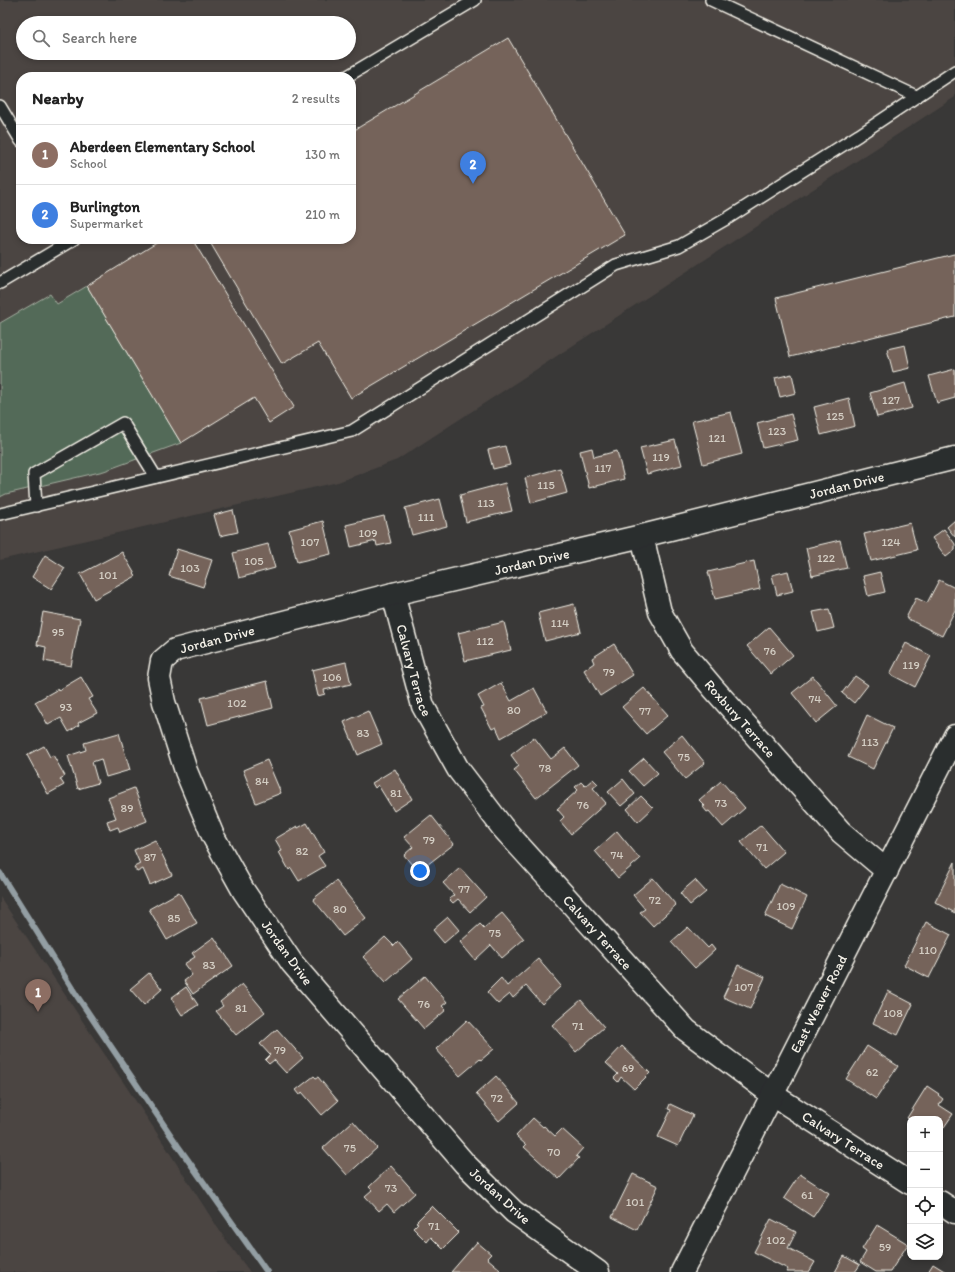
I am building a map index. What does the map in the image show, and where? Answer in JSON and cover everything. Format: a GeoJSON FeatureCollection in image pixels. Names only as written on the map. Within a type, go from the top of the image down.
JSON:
{"type":"FeatureCollection","features":[{"type":"Feature","properties":{"kind":"street","name":"Jordan Drive"},"geometry":{"type":"LineString","coordinates":[[598,1272],[514,1212],[465,1164],[292,963],[243,890],[213,836],[186,771],[164,702],[159,678],[162,661],[175,650],[393,594],[642,536],[955,458]]}},
{"type":"Feature","properties":{"kind":"street","name":"Roxbury Terrace"},"geometry":{"type":"LineString","coordinates":[[642,536],[660,612],[682,651],[841,832],[887,871]]}},
{"type":"Feature","properties":{"kind":"street","name":"Calvary Terrace"},"geometry":{"type":"LineString","coordinates":[[393,594],[423,706],[458,769],[503,828],[686,1030],[773,1095],[907,1181]]}},
{"type":"Feature","properties":{"kind":"street","name":"East Weaver Road"},"geometry":{"type":"LineString","coordinates":[[682,1272],[955,736]]}},
{"type":"Feature","properties":{"kind":"lane"},"geometry":{"type":"LineString","coordinates":[[354,72],[475,0]]}},
{"type":"Feature","properties":{"kind":"lane"},"geometry":{"type":"LineString","coordinates":[[711,0],[916,96]]}},
{"type":"Feature","properties":{"kind":"lane"},"geometry":{"type":"LineString","coordinates":[[0,514],[352,431],[616,265],[679,246],[728,218],[859,135],[955,71]]}},
{"type":"Feature","properties":{"kind":"lane"},"geometry":{"type":"LineString","coordinates":[[0,106],[16,133]]}},
{"type":"Feature","properties":{"kind":"lane"},"geometry":{"type":"LineString","coordinates":[[0,284],[66,244]]}},
{"type":"Feature","properties":{"kind":"lane"},"geometry":{"type":"LineString","coordinates":[[36,506],[34,474],[122,423],[156,477]]}},
{"type":"Feature","properties":{"kind":"shaded area"},"geometry":{"type":"Polygon","coordinates":[[[0,0],[955,0],[955,97],[397,460],[338,482],[0,560],[0,0]]]}},
{"type":"Feature","properties":{"kind":"shaded area"},"geometry":{"type":"Polygon","coordinates":[[[0,897],[153,1127],[223,1236],[250,1272],[0,1272],[0,897]]]}},
{"type":"Feature","properties":{"kind":"green space"},"geometry":{"type":"Polygon","coordinates":[[[87,286],[181,443],[104,471],[6,494],[0,497],[0,323],[50,294],[57,304],[87,286]]]}},
{"type":"Feature","properties":{"kind":"building"},"geometry":{"type":"Polygon","coordinates":[[[508,38],[625,235],[351,398],[318,343],[282,364],[211,244],[356,244],[356,129],[508,38]]]}},
{"type":"Feature","properties":{"kind":"building"},"geometry":{"type":"Polygon","coordinates":[[[155,244],[195,244],[294,407],[269,423],[254,398],[181,443],[87,286],[155,244]]]}},
{"type":"Feature","properties":{"kind":"building"},"geometry":{"type":"Polygon","coordinates":[[[955,254],[955,317],[790,357],[776,298],[955,254]]]}},
{"type":"Feature","properties":{"kind":"building"},"geometry":{"type":"Polygon","coordinates":[[[905,345],[910,368],[893,372],[887,349],[905,345]]]}},
{"type":"Feature","properties":{"kind":"building"},"geometry":{"type":"Polygon","coordinates":[[[955,369],[955,398],[937,403],[929,376],[955,369]]]}},
{"type":"Feature","properties":{"kind":"building"},"geometry":{"type":"Polygon","coordinates":[[[792,374],[796,393],[780,397],[775,378],[792,374]]]}},
{"type":"Feature","properties":{"kind":"building"},"geometry":{"type":"Polygon","coordinates":[[[905,383],[912,408],[877,417],[870,393],[905,383]]]}},
{"type":"Feature","properties":{"kind":"building"},"geometry":{"type":"Polygon","coordinates":[[[849,398],[855,426],[821,435],[814,407],[849,398]]]}},
{"type":"Feature","properties":{"kind":"building"},"geometry":{"type":"Polygon","coordinates":[[[731,412],[742,454],[703,464],[692,421],[731,412]]]}},
{"type":"Feature","properties":{"kind":"building"},"geometry":{"type":"Polygon","coordinates":[[[791,414],[798,440],[763,448],[757,423],[791,414]]]}},
{"type":"Feature","properties":{"kind":"building"},"geometry":{"type":"Polygon","coordinates":[[[675,440],[682,465],[647,474],[640,448],[675,440]]]}},
{"type":"Feature","properties":{"kind":"building"},"geometry":{"type":"Polygon","coordinates":[[[505,446],[510,465],[493,469],[488,450],[505,446]]]}},
{"type":"Feature","properties":{"kind":"building"},"geometry":{"type":"Polygon","coordinates":[[[592,448],[594,457],[617,451],[624,479],[589,488],[580,451],[592,448]]]}},
{"type":"Feature","properties":{"kind":"building"},"geometry":{"type":"Polygon","coordinates":[[[560,468],[567,493],[531,503],[525,478],[560,468]]]}},
{"type":"Feature","properties":{"kind":"building"},"geometry":{"type":"Polygon","coordinates":[[[505,483],[512,511],[466,522],[460,495],[505,483]]]}},
{"type":"Feature","properties":{"kind":"building"},"geometry":{"type":"Polygon","coordinates":[[[440,499],[447,526],[412,535],[405,508],[440,499]]]}},
{"type":"Feature","properties":{"kind":"building"},"geometry":{"type":"Polygon","coordinates":[[[233,510],[238,532],[220,536],[214,515],[233,510]]]}},
{"type":"Feature","properties":{"kind":"building"},"geometry":{"type":"Polygon","coordinates":[[[384,516],[391,543],[377,546],[376,541],[351,547],[346,525],[384,516]]]}},
{"type":"Feature","properties":{"kind":"building"},"geometry":{"type":"Polygon","coordinates":[[[955,520],[955,537],[947,527],[955,520]]]}},
{"type":"Feature","properties":{"kind":"building"},"geometry":{"type":"Polygon","coordinates":[[[323,521],[331,554],[297,562],[289,530],[323,521]]]}},
{"type":"Feature","properties":{"kind":"building"},"geometry":{"type":"Polygon","coordinates":[[[910,523],[917,550],[871,561],[864,534],[910,523]]]}},
{"type":"Feature","properties":{"kind":"building"},"geometry":{"type":"Polygon","coordinates":[[[944,529],[955,544],[955,550],[946,557],[932,538],[944,529]]]}},
{"type":"Feature","properties":{"kind":"building"},"geometry":{"type":"Polygon","coordinates":[[[840,540],[847,568],[812,576],[806,548],[840,540]]]}},
{"type":"Feature","properties":{"kind":"building"},"geometry":{"type":"Polygon","coordinates":[[[268,544],[275,568],[239,578],[233,553],[268,544]]]}},
{"type":"Feature","properties":{"kind":"building"},"geometry":{"type":"Polygon","coordinates":[[[177,549],[212,560],[203,587],[169,576],[177,549]]]}},
{"type":"Feature","properties":{"kind":"building"},"geometry":{"type":"Polygon","coordinates":[[[122,552],[136,576],[94,599],[80,574],[122,552]]]}},
{"type":"Feature","properties":{"kind":"building"},"geometry":{"type":"Polygon","coordinates":[[[45,555],[65,568],[51,589],[32,577],[45,555]]]}},
{"type":"Feature","properties":{"kind":"building"},"geometry":{"type":"Polygon","coordinates":[[[754,561],[760,589],[715,599],[708,572],[754,561]]]}},
{"type":"Feature","properties":{"kind":"building"},"geometry":{"type":"Polygon","coordinates":[[[788,571],[793,591],[777,595],[772,575],[788,571]]]}},
{"type":"Feature","properties":{"kind":"building"},"geometry":{"type":"Polygon","coordinates":[[[880,572],[885,592],[868,596],[863,576],[880,572]]]}},
{"type":"Feature","properties":{"kind":"building"},"geometry":{"type":"Polygon","coordinates":[[[939,580],[955,588],[955,610],[942,636],[906,618],[916,598],[927,603],[939,580]]]}},
{"type":"Feature","properties":{"kind":"building"},"geometry":{"type":"Polygon","coordinates":[[[574,604],[581,632],[545,641],[538,613],[574,604]]]}},
{"type":"Feature","properties":{"kind":"building"},"geometry":{"type":"Polygon","coordinates":[[[829,609],[834,628],[818,632],[813,612],[829,609]]]}},
{"type":"Feature","properties":{"kind":"building"},"geometry":{"type":"Polygon","coordinates":[[[43,612],[80,619],[71,666],[44,661],[46,647],[37,645],[43,612]]]}},
{"type":"Feature","properties":{"kind":"building"},"geometry":{"type":"Polygon","coordinates":[[[504,622],[511,650],[465,661],[458,633],[504,622]]]}},
{"type":"Feature","properties":{"kind":"building"},"geometry":{"type":"Polygon","coordinates":[[[769,627],[793,655],[771,674],[747,646],[769,627]]]}},
{"type":"Feature","properties":{"kind":"building"},"geometry":{"type":"Polygon","coordinates":[[[906,643],[931,656],[915,687],[890,674],[906,643]]]}},
{"type":"Feature","properties":{"kind":"building"},"geometry":{"type":"Polygon","coordinates":[[[614,644],[633,675],[600,696],[584,670],[594,663],[592,658],[614,644]]]}},
{"type":"Feature","properties":{"kind":"building"},"geometry":{"type":"Polygon","coordinates":[[[346,662],[351,684],[324,690],[325,694],[318,696],[312,670],[346,662]]]}},
{"type":"Feature","properties":{"kind":"building"},"geometry":{"type":"Polygon","coordinates":[[[813,676],[837,706],[816,723],[792,693],[813,676]]]}},
{"type":"Feature","properties":{"kind":"building"},"geometry":{"type":"Polygon","coordinates":[[[855,676],[868,685],[854,703],[842,693],[855,676]]]}},
{"type":"Feature","properties":{"kind":"building"},"geometry":{"type":"Polygon","coordinates":[[[81,677],[93,697],[88,699],[97,713],[78,723],[79,725],[69,732],[61,718],[48,725],[35,702],[81,677]]]}},
{"type":"Feature","properties":{"kind":"building"},"geometry":{"type":"Polygon","coordinates":[[[267,681],[273,708],[208,725],[201,698],[267,681]]]}},
{"type":"Feature","properties":{"kind":"building"},"geometry":{"type":"Polygon","coordinates":[[[501,683],[511,701],[534,688],[547,712],[501,738],[496,727],[492,729],[481,708],[484,707],[478,696],[501,683]]]}},
{"type":"Feature","properties":{"kind":"building"},"geometry":{"type":"Polygon","coordinates":[[[644,688],[668,715],[646,734],[622,707],[644,688]]]}},
{"type":"Feature","properties":{"kind":"building"},"geometry":{"type":"Polygon","coordinates":[[[368,711],[382,744],[358,755],[344,722],[368,711]]]}},
{"type":"Feature","properties":{"kind":"building"},"geometry":{"type":"Polygon","coordinates":[[[867,715],[893,728],[873,769],[848,757],[867,715]]]}},
{"type":"Feature","properties":{"kind":"building"},"geometry":{"type":"Polygon","coordinates":[[[119,733],[130,770],[106,777],[101,759],[92,762],[98,783],[78,789],[68,756],[86,750],[84,743],[119,733]]]}},
{"type":"Feature","properties":{"kind":"building"},"geometry":{"type":"Polygon","coordinates":[[[682,735],[705,763],[685,779],[662,752],[682,735]]]}},
{"type":"Feature","properties":{"kind":"building"},"geometry":{"type":"Polygon","coordinates":[[[534,737],[551,759],[565,748],[578,765],[536,798],[514,770],[519,766],[511,755],[534,737]]]}},
{"type":"Feature","properties":{"kind":"building"},"geometry":{"type":"Polygon","coordinates":[[[44,746],[50,757],[53,755],[65,776],[60,779],[64,785],[48,794],[27,755],[44,746]]]}},
{"type":"Feature","properties":{"kind":"building"},"geometry":{"type":"Polygon","coordinates":[[[644,758],[658,773],[643,786],[629,771],[644,758]]]}},
{"type":"Feature","properties":{"kind":"building"},"geometry":{"type":"Polygon","coordinates":[[[267,760],[281,793],[256,803],[243,770],[267,760]]]}},
{"type":"Feature","properties":{"kind":"building"},"geometry":{"type":"Polygon","coordinates":[[[395,769],[412,799],[394,811],[378,785],[375,788],[372,783],[395,769]]]}},
{"type":"Feature","properties":{"kind":"building"},"geometry":{"type":"Polygon","coordinates":[[[593,779],[598,784],[593,788],[606,803],[571,834],[560,821],[564,817],[557,809],[578,790],[575,787],[581,782],[585,786],[593,779]]]}},
{"type":"Feature","properties":{"kind":"building"},"geometry":{"type":"Polygon","coordinates":[[[623,779],[635,794],[621,806],[608,792],[623,779]]]}},
{"type":"Feature","properties":{"kind":"building"},"geometry":{"type":"Polygon","coordinates":[[[721,781],[745,808],[723,827],[709,811],[707,812],[703,807],[705,806],[699,800],[721,781]]]}},
{"type":"Feature","properties":{"kind":"building"},"geometry":{"type":"Polygon","coordinates":[[[134,788],[147,821],[120,832],[118,827],[110,830],[107,821],[116,818],[108,798],[134,788]]]}},
{"type":"Feature","properties":{"kind":"building"},"geometry":{"type":"Polygon","coordinates":[[[641,796],[653,808],[638,822],[627,809],[641,796]]]}},
{"type":"Feature","properties":{"kind":"building"},"geometry":{"type":"Polygon","coordinates":[[[431,815],[454,844],[427,865],[425,863],[416,870],[404,855],[413,847],[404,837],[431,815]]]}},
{"type":"Feature","properties":{"kind":"building"},"geometry":{"type":"Polygon","coordinates":[[[307,823],[324,852],[318,856],[325,866],[299,881],[291,868],[289,870],[279,852],[282,851],[275,839],[297,826],[298,828],[307,823]]]}},
{"type":"Feature","properties":{"kind":"building"},"geometry":{"type":"Polygon","coordinates":[[[761,825],[784,852],[764,869],[741,842],[761,825]]]}},
{"type":"Feature","properties":{"kind":"building"},"geometry":{"type":"Polygon","coordinates":[[[617,831],[640,859],[618,878],[595,851],[617,831]]]}},
{"type":"Feature","properties":{"kind":"building"},"geometry":{"type":"Polygon","coordinates":[[[155,840],[172,875],[150,885],[143,869],[137,872],[134,867],[140,864],[134,850],[155,840]]]}},
{"type":"Feature","properties":{"kind":"building"},"geometry":{"type":"Polygon","coordinates":[[[955,862],[955,913],[935,902],[955,862]]]}},
{"type":"Feature","properties":{"kind":"building"},"geometry":{"type":"Polygon","coordinates":[[[460,868],[486,897],[470,912],[458,899],[453,903],[449,899],[454,895],[443,883],[460,868]]]}},
{"type":"Feature","properties":{"kind":"building"},"geometry":{"type":"Polygon","coordinates":[[[653,878],[676,905],[653,926],[640,912],[645,909],[633,895],[653,878]]]}},
{"type":"Feature","properties":{"kind":"building"},"geometry":{"type":"Polygon","coordinates":[[[695,880],[706,892],[690,905],[680,893],[695,880]]]}},
{"type":"Feature","properties":{"kind":"building"},"geometry":{"type":"Polygon","coordinates":[[[336,881],[366,918],[343,936],[313,899],[336,881]]]}},
{"type":"Feature","properties":{"kind":"building"},"geometry":{"type":"Polygon","coordinates":[[[780,884],[807,897],[792,929],[765,916],[780,884]]]}},
{"type":"Feature","properties":{"kind":"building"},"geometry":{"type":"Polygon","coordinates":[[[179,892],[197,923],[167,940],[149,909],[179,892]]]}},
{"type":"Feature","properties":{"kind":"building"},"geometry":{"type":"Polygon","coordinates":[[[502,913],[524,939],[502,958],[491,945],[475,960],[460,942],[480,924],[484,928],[502,913]]]}},
{"type":"Feature","properties":{"kind":"building"},"geometry":{"type":"Polygon","coordinates":[[[448,917],[459,930],[444,943],[433,930],[448,917]]]}},
{"type":"Feature","properties":{"kind":"building"},"geometry":{"type":"Polygon","coordinates":[[[926,922],[951,935],[929,978],[904,965],[926,922]]]}},
{"type":"Feature","properties":{"kind":"building"},"geometry":{"type":"Polygon","coordinates":[[[688,927],[708,948],[711,945],[715,950],[695,968],[671,942],[688,927]]]}},
{"type":"Feature","properties":{"kind":"building"},"geometry":{"type":"Polygon","coordinates":[[[214,937],[233,966],[193,994],[184,981],[192,975],[184,964],[195,957],[192,953],[214,937]]]}},
{"type":"Feature","properties":{"kind":"building"},"geometry":{"type":"Polygon","coordinates":[[[385,937],[394,946],[398,942],[412,959],[386,982],[363,957],[385,937]]]}},
{"type":"Feature","properties":{"kind":"building"},"geometry":{"type":"Polygon","coordinates":[[[538,959],[561,986],[542,1004],[526,986],[513,998],[510,994],[498,1004],[487,992],[501,978],[507,986],[538,959]]]}},
{"type":"Feature","properties":{"kind":"building"},"geometry":{"type":"Polygon","coordinates":[[[738,965],[765,977],[750,1009],[723,997],[738,965]]]}},
{"type":"Feature","properties":{"kind":"building"},"geometry":{"type":"Polygon","coordinates":[[[149,973],[162,989],[144,1005],[130,989],[149,973]]]}},
{"type":"Feature","properties":{"kind":"building"},"geometry":{"type":"Polygon","coordinates":[[[425,976],[447,1002],[442,1006],[446,1010],[424,1029],[398,999],[425,976]]]}},
{"type":"Feature","properties":{"kind":"building"},"geometry":{"type":"Polygon","coordinates":[[[242,984],[265,1012],[236,1035],[216,1011],[223,1006],[220,1002],[242,984]]]}},
{"type":"Feature","properties":{"kind":"building"},"geometry":{"type":"Polygon","coordinates":[[[186,987],[198,1005],[182,1015],[171,998],[186,987]]]}},
{"type":"Feature","properties":{"kind":"building"},"geometry":{"type":"Polygon","coordinates":[[[888,991],[913,1004],[898,1035],[873,1023],[888,991]]]}},
{"type":"Feature","properties":{"kind":"building"},"geometry":{"type":"Polygon","coordinates":[[[581,1000],[604,1027],[576,1052],[552,1025],[581,1000]]]}},
{"type":"Feature","properties":{"kind":"building"},"geometry":{"type":"Polygon","coordinates":[[[467,1020],[494,1049],[460,1076],[436,1049],[467,1020]]]}},
{"type":"Feature","properties":{"kind":"building"},"geometry":{"type":"Polygon","coordinates":[[[277,1029],[303,1058],[286,1073],[274,1060],[269,1064],[265,1060],[270,1055],[260,1044],[277,1029]]]}},
{"type":"Feature","properties":{"kind":"building"},"geometry":{"type":"Polygon","coordinates":[[[622,1046],[650,1073],[634,1089],[621,1077],[618,1082],[614,1078],[618,1074],[606,1063],[622,1046]]]}},
{"type":"Feature","properties":{"kind":"building"},"geometry":{"type":"Polygon","coordinates":[[[867,1046],[898,1066],[876,1099],[846,1079],[867,1046]]]}},
{"type":"Feature","properties":{"kind":"building"},"geometry":{"type":"Polygon","coordinates":[[[314,1076],[316,1078],[318,1077],[338,1101],[322,1115],[302,1092],[300,1095],[296,1090],[314,1076]]]}},
{"type":"Feature","properties":{"kind":"building"},"geometry":{"type":"Polygon","coordinates":[[[496,1076],[519,1103],[499,1121],[476,1094],[496,1076]]]}},
{"type":"Feature","properties":{"kind":"building"},"geometry":{"type":"Polygon","coordinates":[[[927,1086],[939,1094],[938,1095],[943,1099],[939,1105],[953,1114],[943,1129],[943,1116],[908,1116],[927,1086]]]}},
{"type":"Feature","properties":{"kind":"building"},"geometry":{"type":"Polygon","coordinates":[[[670,1104],[693,1115],[678,1146],[658,1137],[671,1110],[668,1109],[670,1104]]]}},
{"type":"Feature","properties":{"kind":"building"},"geometry":{"type":"Polygon","coordinates":[[[533,1118],[555,1136],[562,1129],[583,1148],[576,1156],[579,1158],[559,1179],[524,1147],[526,1145],[516,1136],[533,1118]]]}},
{"type":"Feature","properties":{"kind":"building"},"geometry":{"type":"Polygon","coordinates":[[[353,1121],[377,1148],[347,1175],[323,1148],[353,1121]]]}},
{"type":"Feature","properties":{"kind":"building"},"geometry":{"type":"Polygon","coordinates":[[[391,1166],[415,1193],[394,1212],[387,1204],[379,1211],[365,1196],[372,1190],[369,1187],[391,1166]]]}},
{"type":"Feature","properties":{"kind":"building"},"geometry":{"type":"Polygon","coordinates":[[[633,1174],[658,1186],[637,1230],[612,1217],[633,1174]]]}},
{"type":"Feature","properties":{"kind":"building"},"geometry":{"type":"Polygon","coordinates":[[[800,1174],[829,1193],[813,1217],[784,1198],[800,1174]]]}},
{"type":"Feature","properties":{"kind":"building"},"geometry":{"type":"Polygon","coordinates":[[[432,1206],[459,1233],[443,1249],[431,1237],[427,1242],[413,1228],[418,1223],[416,1222],[432,1206]]]}},
{"type":"Feature","properties":{"kind":"building"},"geometry":{"type":"Polygon","coordinates":[[[771,1219],[796,1232],[788,1248],[815,1262],[809,1272],[786,1272],[788,1269],[754,1252],[771,1219]]]}},
{"type":"Feature","properties":{"kind":"building"},"geometry":{"type":"Polygon","coordinates":[[[877,1225],[907,1243],[890,1272],[876,1272],[860,1262],[866,1252],[862,1249],[877,1225]]]}},
{"type":"Feature","properties":{"kind":"building"},"geometry":{"type":"Polygon","coordinates":[[[477,1242],[491,1254],[487,1258],[500,1269],[497,1272],[451,1272],[477,1242]]]}},
{"type":"Feature","properties":{"kind":"building"},"geometry":{"type":"Polygon","coordinates":[[[844,1256],[860,1265],[855,1272],[835,1272],[844,1256]]]}},
{"type":"Feature","properties":{"kind":"building"},"geometry":{"type":"Polygon","coordinates":[[[933,1264],[946,1272],[928,1272],[933,1264]]]}},
{"type":"Feature","properties":{"kind":"waterway"},"geometry":{"type":"LineString","coordinates":[[0,873],[77,996],[178,1146],[267,1272]]}},
{"type":"Feature","properties":{"kind":"place","name":"Burlington"},"geometry":{"type":"Point","coordinates":[473,184]}},
{"type":"Feature","properties":{"kind":"place","name":"Aberdeen Elementary School"},"geometry":{"type":"Point","coordinates":[38,1012]}}]}
